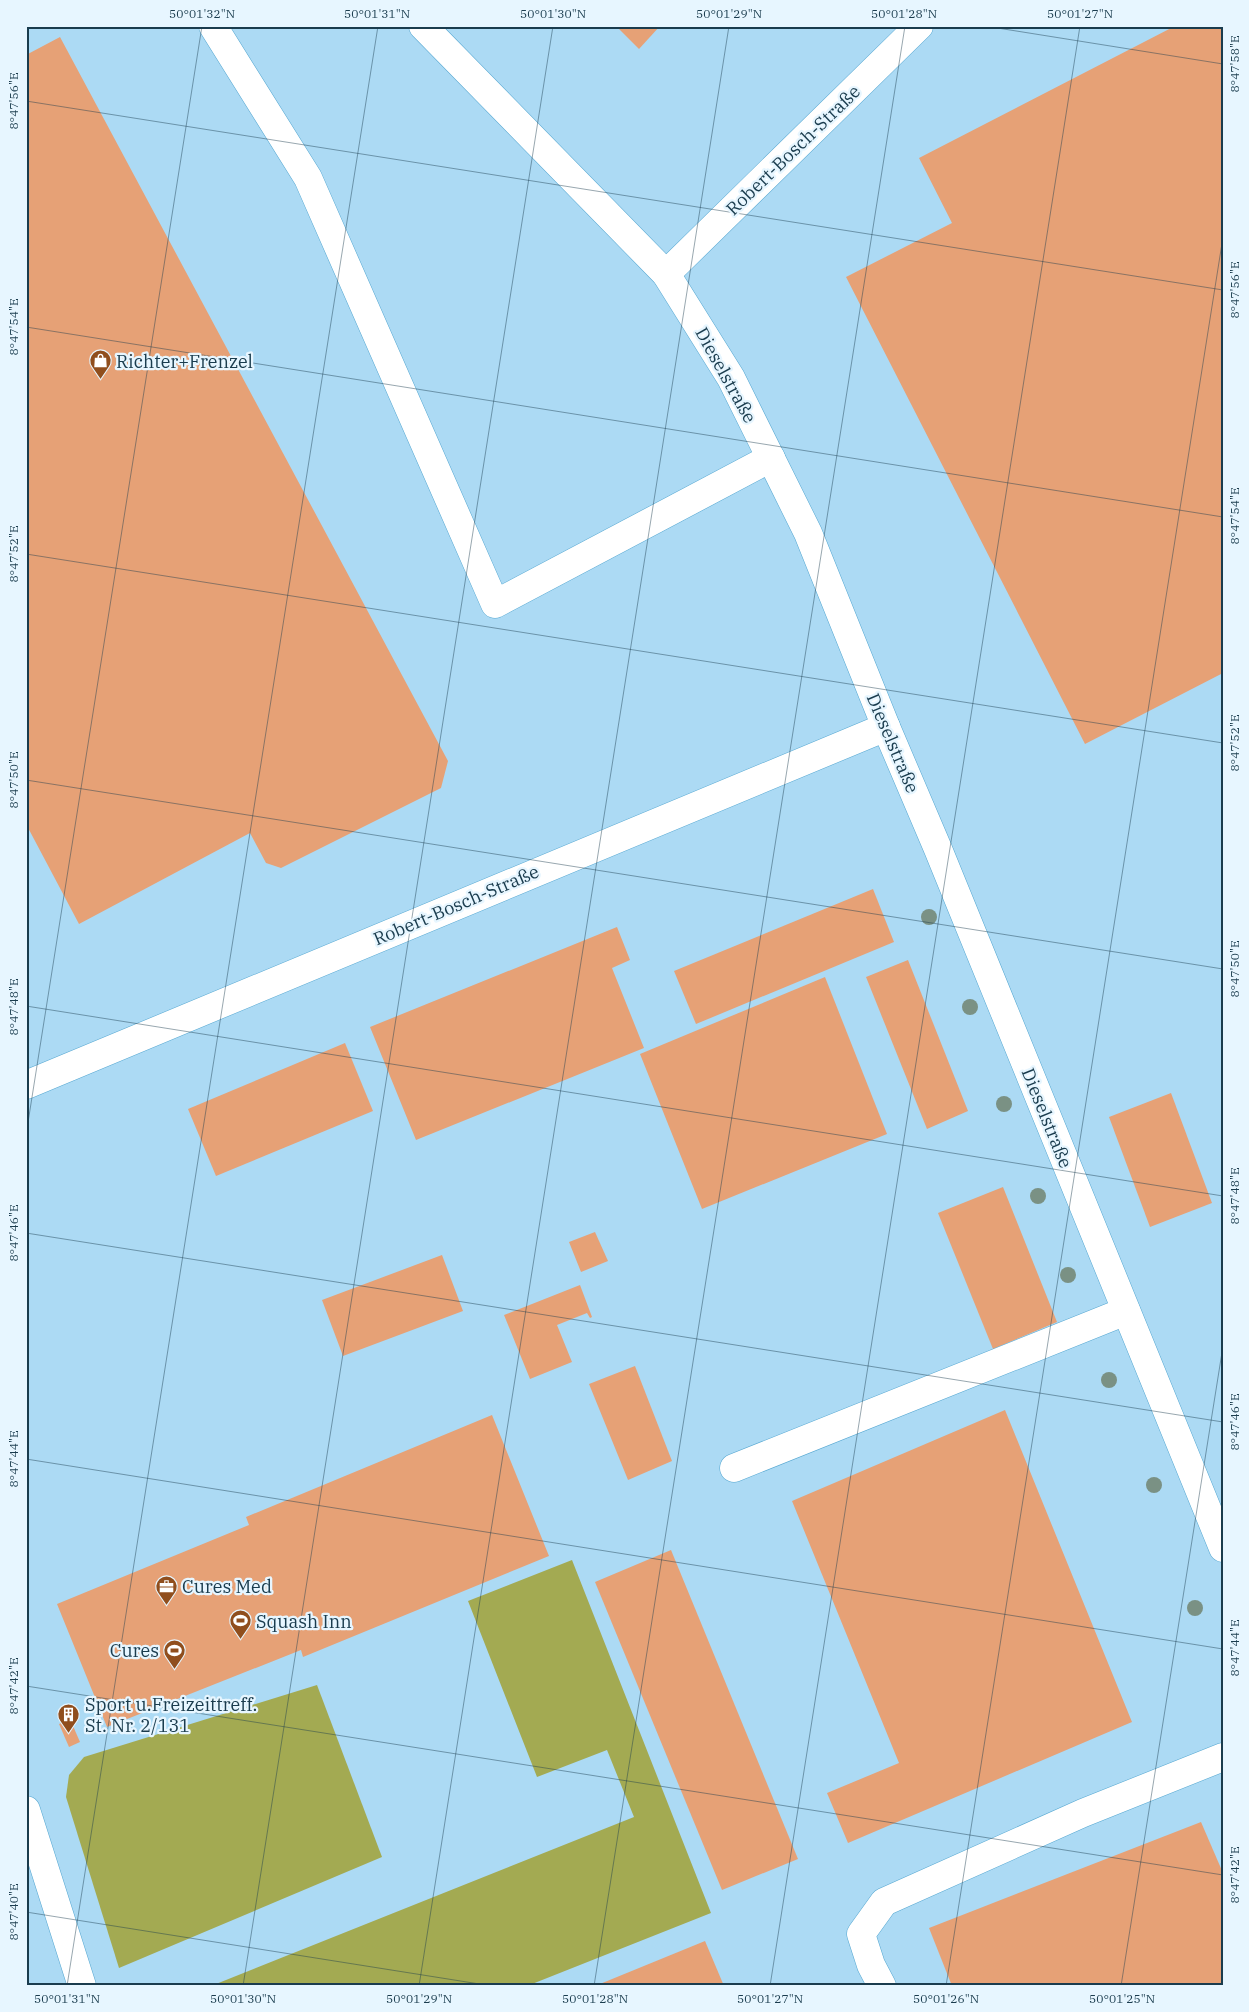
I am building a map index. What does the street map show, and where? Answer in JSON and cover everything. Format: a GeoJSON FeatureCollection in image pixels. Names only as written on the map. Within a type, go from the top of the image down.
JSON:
{"type":"FeatureCollection","features":[{"type":"Feature","properties":{"kind":"street"},"geometry":{"type":"LineString","coordinates":[[213,26],[308,178],[495,604],[771,458]]}},
{"type":"Feature","properties":{"kind":"street","name":"Dieselstraße"},"geometry":{"type":"LineString","coordinates":[[423,26],[666,274],[731,378],[808,534],[1223,1548]]}},
{"type":"Feature","properties":{"kind":"street","name":"Robert-Bosch-Straße"},"geometry":{"type":"LineString","coordinates":[[666,274],[919,26]]}},
{"type":"Feature","properties":{"kind":"street","name":"Robert-Bosch-Straße"},"geometry":{"type":"LineString","coordinates":[[26,1085],[886,727]]}},
{"type":"Feature","properties":{"kind":"street"},"geometry":{"type":"LineString","coordinates":[[734,1468],[1126,1311]]}},
{"type":"Feature","properties":{"kind":"street"},"geometry":{"type":"LineString","coordinates":[[882,1986],[871,1965],[861,1934],[884,1902],[1083,1813],[1223,1757]]}},
{"type":"Feature","properties":{"kind":"street"},"geometry":{"type":"LineString","coordinates":[[26,1810],[82,1986]]}},
{"type":"Feature","properties":{"kind":"green space"},"geometry":{"type":"Polygon","coordinates":[[[572,1560],[711,1913],[527,1986],[211,1986],[634,1817],[607,1750],[537,1777],[468,1601],[572,1560]]]}},
{"type":"Feature","properties":{"kind":"green space"},"geometry":{"type":"Polygon","coordinates":[[[317,1685],[382,1857],[119,1968],[66,1797],[69,1775],[84,1757],[317,1685]]]}},
{"type":"Feature","properties":{"kind":"building"},"geometry":{"type":"Polygon","coordinates":[[[616,26],[660,26],[639,49],[616,26]]]}},
{"type":"Feature","properties":{"kind":"building"},"geometry":{"type":"Polygon","coordinates":[[[1175,26],[1223,26],[1223,673],[1085,744],[846,277],[952,223],[919,158],[1175,26]]]}},
{"type":"Feature","properties":{"kind":"building"},"geometry":{"type":"Polygon","coordinates":[[[60,37],[448,761],[441,788],[281,868],[266,863],[250,833],[79,924],[26,824],[26,55],[60,37]]]}},
{"type":"Feature","properties":{"kind":"building"},"geometry":{"type":"Polygon","coordinates":[[[873,889],[894,942],[696,1024],[674,971],[873,889]]]}},
{"type":"Feature","properties":{"kind":"building"},"geometry":{"type":"Polygon","coordinates":[[[617,927],[630,960],[612,968],[644,1048],[416,1140],[370,1027],[617,927]]]}},
{"type":"Feature","properties":{"kind":"building"},"geometry":{"type":"Polygon","coordinates":[[[908,960],[968,1111],[927,1129],[866,977],[908,960]]]}},
{"type":"Feature","properties":{"kind":"building"},"geometry":{"type":"Polygon","coordinates":[[[825,977],[887,1134],[702,1209],[640,1054],[825,977]]]}},
{"type":"Feature","properties":{"kind":"building"},"geometry":{"type":"Polygon","coordinates":[[[345,1043],[373,1111],[216,1176],[188,1109],[345,1043]]]}},
{"type":"Feature","properties":{"kind":"building"},"geometry":{"type":"Polygon","coordinates":[[[1171,1093],[1212,1203],[1150,1227],[1109,1117],[1171,1093]]]}},
{"type":"Feature","properties":{"kind":"building"},"geometry":{"type":"Polygon","coordinates":[[[1003,1187],[1057,1322],[993,1349],[938,1213],[1003,1187]]]}},
{"type":"Feature","properties":{"kind":"building"},"geometry":{"type":"Polygon","coordinates":[[[595,1232],[608,1261],[581,1272],[569,1242],[595,1232]]]}},
{"type":"Feature","properties":{"kind":"building"},"geometry":{"type":"Polygon","coordinates":[[[442,1255],[463,1311],[343,1356],[322,1300],[442,1255]]]}},
{"type":"Feature","properties":{"kind":"building"},"geometry":{"type":"Polygon","coordinates":[[[580,1285],[592,1317],[590,1318],[587,1313],[557,1325],[572,1362],[530,1379],[504,1315],[580,1285]]]}},
{"type":"Feature","properties":{"kind":"building"},"geometry":{"type":"Polygon","coordinates":[[[635,1366],[672,1461],[628,1480],[589,1384],[635,1366]]]}},
{"type":"Feature","properties":{"kind":"building"},"geometry":{"type":"Polygon","coordinates":[[[1005,1410],[1132,1722],[848,1843],[827,1793],[899,1763],[792,1501],[1005,1410]]]}},
{"type":"Feature","properties":{"kind":"building"},"geometry":{"type":"Polygon","coordinates":[[[492,1415],[549,1556],[303,1657],[301,1650],[107,1727],[57,1604],[249,1525],[246,1517],[492,1415]]]}},
{"type":"Feature","properties":{"kind":"building"},"geometry":{"type":"Polygon","coordinates":[[[671,1550],[798,1859],[722,1890],[595,1582],[671,1550]]]}},
{"type":"Feature","properties":{"kind":"building","name":"Sport u.Freizeittreff. St. Nr. 2/131"},"geometry":{"type":"Polygon","coordinates":[[[70,1719],[80,1742],[69,1747],[59,1724],[70,1719]]]}},
{"type":"Feature","properties":{"kind":"building"},"geometry":{"type":"Polygon","coordinates":[[[1201,1822],[1223,1873],[1223,1986],[952,1986],[929,1928],[1201,1822]]]}},
{"type":"Feature","properties":{"kind":"building"},"geometry":{"type":"Polygon","coordinates":[[[705,1941],[724,1986],[595,1986],[705,1941]]]}},
{"type":"Feature","properties":{"kind":"place","name":"Richter+Frenzel"},"geometry":{"type":"Point","coordinates":[100,380]}},
{"type":"Feature","properties":{"kind":"place","name":"Cures Med"},"geometry":{"type":"Point","coordinates":[166,1605]}},
{"type":"Feature","properties":{"kind":"place","name":"Squash Inn"},"geometry":{"type":"Point","coordinates":[240,1640]}},
{"type":"Feature","properties":{"kind":"place","name":"Cures"},"geometry":{"type":"Point","coordinates":[175,1669]}},
{"type":"Feature","properties":{"kind":"place","name":"Sport u.Freizeittreff. St. Nr. 2/131"},"geometry":{"type":"Point","coordinates":[69,1733]}}]}
